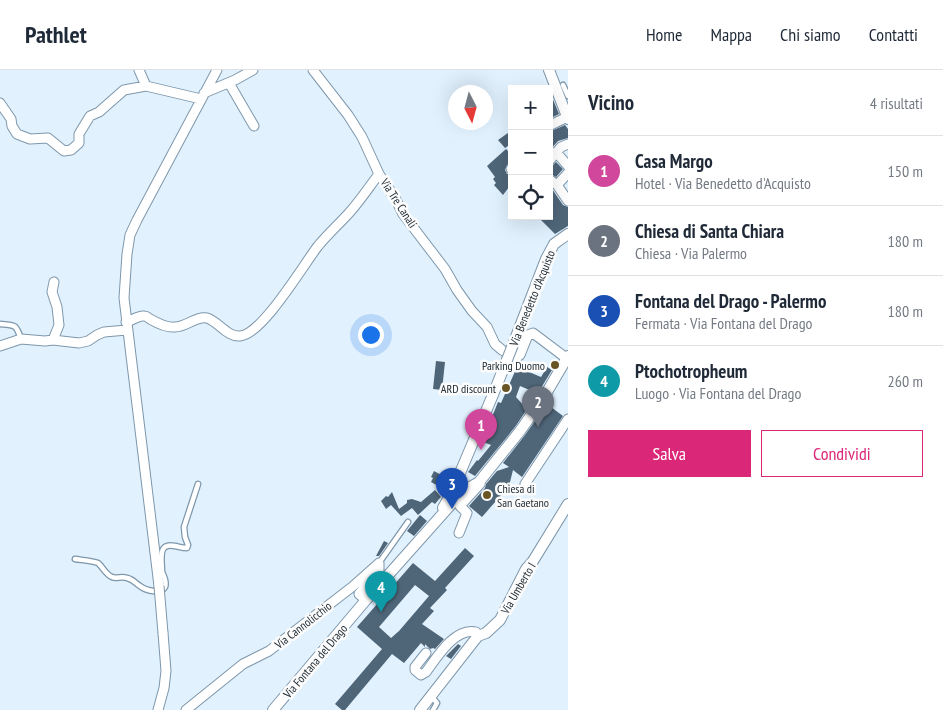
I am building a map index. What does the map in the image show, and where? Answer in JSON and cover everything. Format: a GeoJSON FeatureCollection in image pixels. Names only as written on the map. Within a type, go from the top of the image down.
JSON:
{"type":"FeatureCollection","features":[{"type":"Feature","properties":{"kind":"street"},"geometry":{"type":"LineString","coordinates":[[140,70],[146,86]]}},
{"type":"Feature","properties":{"kind":"street"},"geometry":{"type":"LineString","coordinates":[[158,710],[164,688],[166,670],[159,586],[160,572],[126,326],[124,281],[130,235],[217,70]]}},
{"type":"Feature","properties":{"kind":"street"},"geometry":{"type":"LineString","coordinates":[[0,103],[11,119],[12,126],[17,134],[30,139],[48,138],[64,151],[71,150],[79,142],[79,134],[90,116],[99,112],[124,90],[146,86],[203,96],[253,70]]}},
{"type":"Feature","properties":{"kind":"street","name":"Via Tre Canali"},"geometry":{"type":"LineString","coordinates":[[313,70],[348,115],[362,138],[379,174],[403,214],[445,268],[457,290],[472,311],[487,327],[495,344],[508,357]]}},
{"type":"Feature","properties":{"kind":"street"},"geometry":{"type":"LineString","coordinates":[[549,70],[567,118],[553,124]]}},
{"type":"Feature","properties":{"kind":"street"},"geometry":{"type":"LineString","coordinates":[[229,83],[254,126]]}},
{"type":"Feature","properties":{"kind":"street"},"geometry":{"type":"LineString","coordinates":[[553,155],[560,147],[568,144]]}},
{"type":"Feature","properties":{"kind":"street"},"geometry":{"type":"LineString","coordinates":[[556,152],[568,166]]}},
{"type":"Feature","properties":{"kind":"street"},"geometry":{"type":"LineString","coordinates":[[557,185],[568,173]]}},
{"type":"Feature","properties":{"kind":"street"},"geometry":{"type":"LineString","coordinates":[[0,346],[21,339],[88,342],[97,334],[126,326],[139,316],[145,316],[173,328],[199,318],[206,318],[235,336],[243,336],[258,326],[274,308],[319,245],[350,212],[379,174]]}},
{"type":"Feature","properties":{"kind":"street"},"geometry":{"type":"LineString","coordinates":[[553,182],[568,201]]}},
{"type":"Feature","properties":{"kind":"street","name":"Via Benedetto d'Acquisto"},"geometry":{"type":"LineString","coordinates":[[461,486],[460,473],[550,252],[554,244],[568,234]]}},
{"type":"Feature","properties":{"kind":"street"},"geometry":{"type":"LineString","coordinates":[[53,340],[59,325],[57,307],[52,292],[54,282]]}},
{"type":"Feature","properties":{"kind":"street"},"geometry":{"type":"LineString","coordinates":[[459,533],[466,513],[460,506],[480,484],[479,482],[536,408],[567,357],[533,333],[528,335],[520,355],[516,358],[508,357]]}},
{"type":"Feature","properties":{"kind":"street"},"geometry":{"type":"LineString","coordinates":[[525,484],[568,419]]}},
{"type":"Feature","properties":{"kind":"street"},"geometry":{"type":"LineString","coordinates":[[461,486],[479,482]]}},
{"type":"Feature","properties":{"kind":"street","name":"Via Fontana del Drago"},"geometry":{"type":"LineString","coordinates":[[273,710],[366,600],[437,522],[461,486]]}},
{"type":"Feature","properties":{"kind":"street","name":"Via Umberto I"},"geometry":{"type":"LineString","coordinates":[[420,710],[474,640],[486,633],[500,620],[526,569],[533,561],[568,504]]}},
{"type":"Feature","properties":{"kind":"street"},"geometry":{"type":"LineString","coordinates":[[366,600],[359,594],[378,570],[379,563]]}},
{"type":"Feature","properties":{"kind":"street","name":"Via Cannolicchio"},"geometry":{"type":"LineString","coordinates":[[186,710],[243,664],[269,651],[352,587],[379,563]]}},
{"type":"Feature","properties":{"kind":"street"},"geometry":{"type":"LineString","coordinates":[[426,653],[415,667],[415,670],[421,676],[452,639],[464,632],[472,631],[476,632],[478,636]]}},
{"type":"Feature","properties":{"kind":"lane"},"geometry":{"type":"LineString","coordinates":[[563,85],[568,96]]}},
{"type":"Feature","properties":{"kind":"lane"},"geometry":{"type":"LineString","coordinates":[[0,324],[13,325],[18,330],[21,339]]}},
{"type":"Feature","properties":{"kind":"lane"},"geometry":{"type":"LineString","coordinates":[[75,559],[95,562],[112,577],[126,577],[146,590],[161,590],[164,588],[165,581],[160,572],[163,548],[169,545],[187,548],[184,527],[198,484]]}},
{"type":"Feature","properties":{"kind":"lane"},"geometry":{"type":"LineString","coordinates":[[379,563],[408,522]]}},
{"type":"Feature","properties":{"kind":"lane"},"geometry":{"type":"LineString","coordinates":[[430,696],[438,703],[433,710]]}},
{"type":"Feature","properties":{"kind":"building"},"geometry":{"type":"Polygon","coordinates":[[[553,100],[559,114],[553,117],[553,100]]]}},
{"type":"Feature","properties":{"kind":"building"},"geometry":{"type":"Polygon","coordinates":[[[565,125],[568,129],[568,138],[558,141],[553,147],[553,130],[565,125]]]}},
{"type":"Feature","properties":{"kind":"building"},"geometry":{"type":"Polygon","coordinates":[[[508,133],[508,146],[505,148],[498,140],[508,133]]]}},
{"type":"Feature","properties":{"kind":"building"},"geometry":{"type":"Polygon","coordinates":[[[506,149],[508,151],[508,164],[505,170],[508,174],[508,188],[503,195],[494,185],[496,183],[493,179],[495,177],[487,166],[506,149]]]}},
{"type":"Feature","properties":{"kind":"building"},"geometry":{"type":"Polygon","coordinates":[[[556,162],[563,169],[556,177],[553,175],[553,165],[556,162]]]}},
{"type":"Feature","properties":{"kind":"building"},"geometry":{"type":"Polygon","coordinates":[[[553,190],[563,205],[568,207],[568,226],[555,234],[541,220],[553,220],[553,190]]]}},
{"type":"Feature","properties":{"kind":"building"},"geometry":{"type":"Polygon","coordinates":[[[436,361],[445,362],[442,390],[433,389],[436,361]]]}},
{"type":"Feature","properties":{"kind":"building"},"geometry":{"type":"Polygon","coordinates":[[[517,367],[541,377],[547,367],[552,370],[515,427],[475,476],[468,472],[491,445],[483,442],[484,437],[498,402],[501,403],[517,367]],[[520,386],[516,397],[524,406],[532,391],[520,386]]]}},
{"type":"Feature","properties":{"kind":"building"},"geometry":{"type":"Polygon","coordinates":[[[547,404],[563,416],[522,477],[513,470],[509,486],[482,517],[469,506],[497,471],[509,467],[503,463],[547,404]]]}},
{"type":"Feature","properties":{"kind":"building"},"geometry":{"type":"Polygon","coordinates":[[[434,471],[443,476],[442,478],[445,480],[440,487],[431,482],[434,471]]]}},
{"type":"Feature","properties":{"kind":"building"},"geometry":{"type":"Polygon","coordinates":[[[435,490],[441,497],[435,504],[432,502],[418,515],[412,508],[401,516],[391,505],[386,509],[381,501],[392,492],[399,509],[407,503],[407,500],[412,499],[421,502],[435,490]]]}},
{"type":"Feature","properties":{"kind":"building"},"geometry":{"type":"Polygon","coordinates":[[[420,515],[427,521],[414,536],[407,531],[420,515]]]}},
{"type":"Feature","properties":{"kind":"building"},"geometry":{"type":"Polygon","coordinates":[[[384,541],[388,543],[379,556],[376,556],[384,541]]]}},
{"type":"Feature","properties":{"kind":"building"},"geometry":{"type":"Polygon","coordinates":[[[465,548],[474,556],[445,588],[447,590],[430,608],[434,611],[422,624],[444,639],[435,649],[430,649],[425,644],[425,647],[421,643],[404,663],[392,654],[345,710],[342,710],[335,704],[382,649],[357,627],[413,563],[435,581],[465,548]],[[415,585],[379,627],[391,638],[429,596],[415,585]]]}},
{"type":"Feature","properties":{"kind":"building"},"geometry":{"type":"Polygon","coordinates":[[[458,644],[461,646],[451,659],[446,656],[458,644]]]}},
{"type":"Feature","properties":{"kind":"place","name":"Parking Duomo"},"geometry":{"type":"Point","coordinates":[555,365]}},
{"type":"Feature","properties":{"kind":"place","name":"ARD discount"},"geometry":{"type":"Point","coordinates":[506,388]}},
{"type":"Feature","properties":{"kind":"place","name":"Chiesa di Santa Chiara"},"geometry":{"type":"Point","coordinates":[538,427]}},
{"type":"Feature","properties":{"kind":"place","name":"Casa Margo"},"geometry":{"type":"Point","coordinates":[481,450]}},
{"type":"Feature","properties":{"kind":"place","name":"Chiesa di San Gaetano"},"geometry":{"type":"Point","coordinates":[487,495]}},
{"type":"Feature","properties":{"kind":"place","name":"Fontana del Drago - Palermo"},"geometry":{"type":"Point","coordinates":[452,509]}},
{"type":"Feature","properties":{"kind":"place","name":"Ptochotropheum"},"geometry":{"type":"Point","coordinates":[381,612]}}]}
